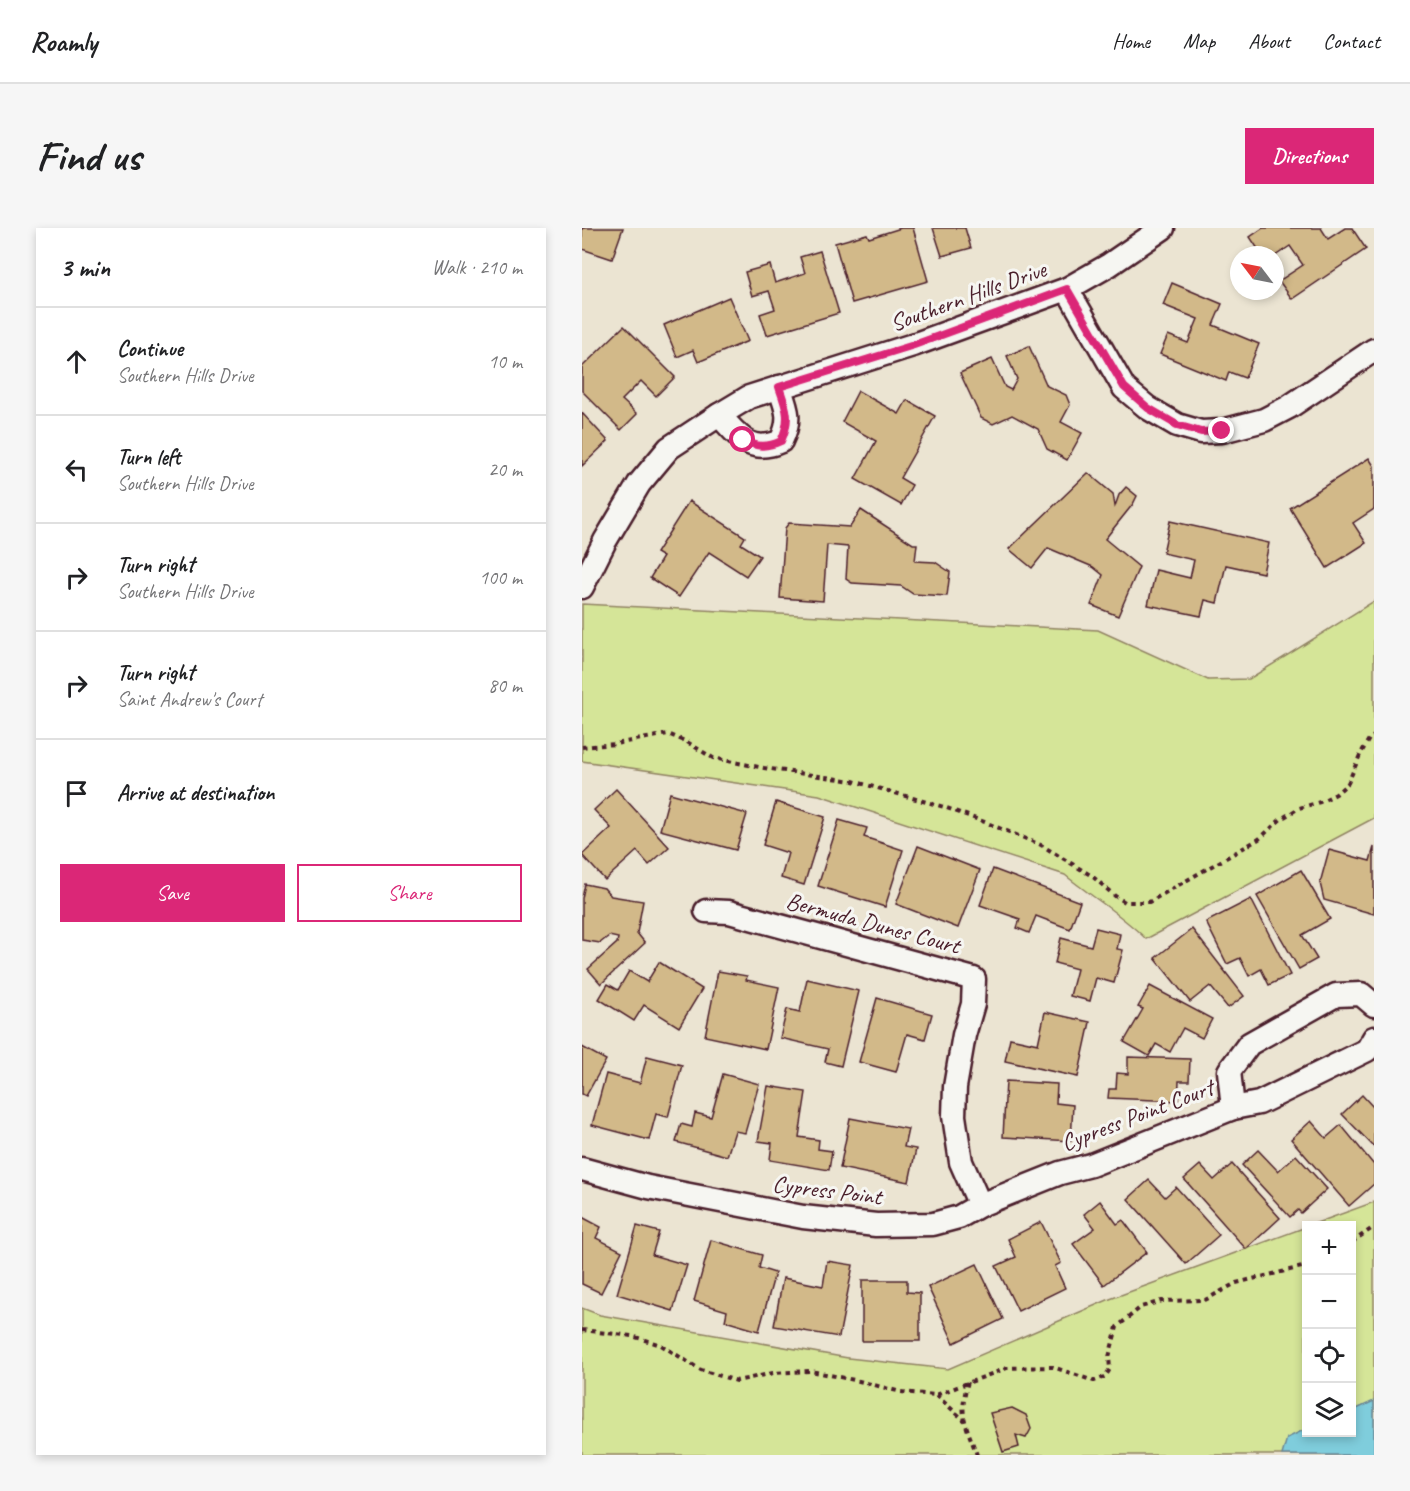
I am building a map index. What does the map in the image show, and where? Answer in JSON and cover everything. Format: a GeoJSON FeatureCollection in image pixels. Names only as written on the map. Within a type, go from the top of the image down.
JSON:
{"type":"FeatureCollection","features":[{"type":"Feature","properties":{"kind":"street","name":"Southern Hills Drive"},"geometry":{"type":"LineString","coordinates":[[583,581],[604,541],[639,484],[669,448],[719,415],[749,397],[914,345],[1067,289],[1109,265],[1163,228]]}},
{"type":"Feature","properties":{"kind":"street"},"geometry":{"type":"LineString","coordinates":[[1067,289],[1124,387],[1148,408],[1177,425],[1201,432],[1222,431],[1264,420],[1289,407],[1374,350]]}},
{"type":"Feature","properties":{"kind":"street"},"geometry":{"type":"LineString","coordinates":[[719,415],[743,440],[755,446],[769,447],[781,441],[786,432],[789,414],[779,387]]}},
{"type":"Feature","properties":{"kind":"street","name":"Bermuda Dunes Court"},"geometry":{"type":"LineString","coordinates":[[706,911],[729,912],[974,979],[973,1004],[964,1035],[955,1087],[954,1116],[961,1162],[980,1204]]}},
{"type":"Feature","properties":{"kind":"street","name":"Cypress Point Court"},"geometry":{"type":"LineString","coordinates":[[1233,1108],[1229,1071],[1249,1044],[1336,995],[1361,994],[1374,1005]]}},
{"type":"Feature","properties":{"kind":"street","name":"Cypress Point Court"},"geometry":{"type":"LineString","coordinates":[[1060,1173],[1091,1165],[1233,1108],[1259,1103],[1366,1050],[1374,1038]]}},
{"type":"Feature","properties":{"kind":"street","name":"Cypress Point"},"geometry":{"type":"LineString","coordinates":[[582,1169],[648,1187],[803,1217],[876,1225],[933,1224],[958,1217],[980,1204],[1060,1173]]}},
{"type":"Feature","properties":{"kind":"path"},"geometry":{"type":"LineString","coordinates":[[582,747],[615,744],[668,734],[687,742],[713,758],[872,786],[944,807],[1041,845],[1092,876],[1125,902],[1149,902],[1259,839],[1281,819],[1299,808],[1320,802],[1336,794],[1348,783],[1360,755],[1374,736]]}},
{"type":"Feature","properties":{"kind":"path"},"geometry":{"type":"LineString","coordinates":[[1356,1239],[1374,1227]]}},
{"type":"Feature","properties":{"kind":"path"},"geometry":{"type":"LineString","coordinates":[[582,1330],[632,1335],[661,1345],[701,1370],[737,1381],[773,1373],[811,1371],[901,1392],[936,1395],[1007,1368],[1053,1367],[1094,1381],[1105,1377],[1110,1369],[1109,1357],[1117,1327],[1141,1307],[1162,1301],[1205,1300],[1236,1283],[1302,1267]]}},
{"type":"Feature","properties":{"kind":"path"},"geometry":{"type":"LineString","coordinates":[[968,1382],[962,1401],[964,1420],[978,1455]]}},
{"type":"Feature","properties":{"kind":"path"},"geometry":{"type":"LineString","coordinates":[[936,1395],[964,1420]]}},
{"type":"Feature","properties":{"kind":"green space"},"geometry":{"type":"Polygon","coordinates":[[[1374,601],[1374,818],[1146,939],[1065,875],[819,795],[582,761],[582,604],[1098,630],[1208,680],[1249,679],[1374,601]]]}},
{"type":"Feature","properties":{"kind":"green space"},"geometry":{"type":"Polygon","coordinates":[[[1374,1202],[1374,1455],[582,1455],[582,1308],[600,1315],[848,1358],[948,1369],[1110,1299],[1302,1228],[1302,1437],[1356,1437],[1356,1221],[1322,1221],[1374,1202]]]}},
{"type":"Feature","properties":{"kind":"water"},"geometry":{"type":"Polygon","coordinates":[[[1374,1401],[1374,1455],[1282,1455],[1287,1438],[1302,1431],[1302,1437],[1356,1437],[1356,1409],[1374,1401]]]}},
{"type":"Feature","properties":{"kind":"building"},"geometry":{"type":"Polygon","coordinates":[[[582,228],[623,228],[612,259],[582,249],[582,228]]]}},
{"type":"Feature","properties":{"kind":"building"},"geometry":{"type":"Polygon","coordinates":[[[901,228],[913,228],[928,281],[852,303],[835,243],[867,234],[869,238],[901,228]]]}},
{"type":"Feature","properties":{"kind":"building"},"geometry":{"type":"Polygon","coordinates":[[[933,228],[965,228],[971,248],[942,256],[933,228]]]}},
{"type":"Feature","properties":{"kind":"building"},"geometry":{"type":"Polygon","coordinates":[[[1263,228],[1321,228],[1328,239],[1345,228],[1352,228],[1366,249],[1292,299],[1284,288],[1284,278],[1303,265],[1290,246],[1284,250],[1284,246],[1256,246],[1250,237],[1263,228]]]}},
{"type":"Feature","properties":{"kind":"building"},"geometry":{"type":"Polygon","coordinates":[[[820,251],[839,313],[767,335],[760,314],[775,309],[769,291],[752,296],[745,272],[770,265],[775,283],[805,273],[800,257],[820,251]]]}},
{"type":"Feature","properties":{"kind":"building"},"geometry":{"type":"Polygon","coordinates":[[[1172,283],[1222,304],[1213,325],[1259,344],[1245,378],[1229,372],[1226,381],[1160,354],[1168,335],[1188,343],[1198,319],[1163,305],[1172,283]]]}},
{"type":"Feature","properties":{"kind":"building"},"geometry":{"type":"Polygon","coordinates":[[[729,297],[748,341],[698,362],[693,350],[677,357],[664,325],[729,297]]]}},
{"type":"Feature","properties":{"kind":"building"},"geometry":{"type":"Polygon","coordinates":[[[624,326],[675,377],[656,396],[641,381],[622,400],[637,414],[621,430],[582,391],[582,367],[624,326]]]}},
{"type":"Feature","properties":{"kind":"building"},"geometry":{"type":"Polygon","coordinates":[[[1029,346],[1047,386],[1066,395],[1070,405],[1061,422],[1082,433],[1067,460],[1047,449],[1038,429],[1012,415],[993,424],[981,418],[960,373],[992,359],[1005,387],[1011,390],[1017,379],[1007,356],[1029,346]]]}},
{"type":"Feature","properties":{"kind":"building"},"geometry":{"type":"Polygon","coordinates":[[[858,391],[899,414],[907,400],[935,416],[900,478],[912,485],[901,505],[855,479],[876,441],[842,422],[858,391]]]}},
{"type":"Feature","properties":{"kind":"building"},"geometry":{"type":"Polygon","coordinates":[[[582,413],[608,441],[582,466],[582,413]]]}},
{"type":"Feature","properties":{"kind":"building"},"geometry":{"type":"Polygon","coordinates":[[[1369,458],[1374,466],[1374,509],[1353,523],[1366,543],[1327,568],[1290,508],[1369,458]]]}},
{"type":"Feature","properties":{"kind":"building"},"geometry":{"type":"Polygon","coordinates":[[[1088,473],[1113,494],[1115,506],[1119,495],[1126,487],[1137,496],[1105,539],[1139,567],[1118,616],[1091,605],[1103,575],[1093,567],[1048,548],[1032,568],[1009,549],[1088,473]]]}},
{"type":"Feature","properties":{"kind":"building"},"geometry":{"type":"Polygon","coordinates":[[[689,501],[745,537],[741,544],[760,556],[746,576],[709,552],[679,597],[650,578],[663,557],[656,553],[689,501]]]}},
{"type":"Feature","properties":{"kind":"building"},"geometry":{"type":"Polygon","coordinates":[[[861,510],[913,544],[917,544],[915,561],[935,562],[950,572],[947,596],[913,594],[901,586],[852,583],[846,579],[848,547],[827,545],[823,601],[780,598],[785,528],[789,523],[850,527],[861,510]]]}},
{"type":"Feature","properties":{"kind":"building"},"geometry":{"type":"Polygon","coordinates":[[[1170,521],[1269,543],[1263,573],[1226,565],[1217,603],[1205,600],[1201,616],[1148,605],[1156,570],[1190,578],[1194,560],[1163,553],[1170,521]]]}},
{"type":"Feature","properties":{"kind":"building"},"geometry":{"type":"Polygon","coordinates":[[[616,789],[669,847],[649,865],[637,851],[605,880],[582,855],[611,828],[594,810],[616,789]]]}},
{"type":"Feature","properties":{"kind":"building"},"geometry":{"type":"Polygon","coordinates":[[[670,793],[747,814],[736,850],[660,830],[670,793]]]}},
{"type":"Feature","properties":{"kind":"building"},"geometry":{"type":"Polygon","coordinates":[[[776,802],[825,817],[804,885],[781,878],[788,853],[763,845],[776,802]]]}},
{"type":"Feature","properties":{"kind":"building"},"geometry":{"type":"Polygon","coordinates":[[[839,820],[867,828],[864,837],[903,850],[885,907],[818,886],[839,820]]]}},
{"type":"Feature","properties":{"kind":"building"},"geometry":{"type":"Polygon","coordinates":[[[918,846],[980,870],[958,928],[896,904],[918,846]]]}},
{"type":"Feature","properties":{"kind":"building"},"geometry":{"type":"Polygon","coordinates":[[[1374,847],[1374,914],[1324,900],[1320,883],[1329,850],[1370,861],[1374,847]]]}},
{"type":"Feature","properties":{"kind":"building"},"geometry":{"type":"Polygon","coordinates":[[[993,869],[1080,902],[1070,929],[1036,916],[1029,933],[1017,928],[1020,919],[980,905],[993,869]]]}},
{"type":"Feature","properties":{"kind":"building"},"geometry":{"type":"Polygon","coordinates":[[[1301,870],[1330,919],[1302,935],[1317,959],[1299,969],[1257,896],[1301,870]]]}},
{"type":"Feature","properties":{"kind":"building"},"geometry":{"type":"Polygon","coordinates":[[[585,884],[604,888],[611,896],[643,901],[637,933],[645,943],[601,984],[588,969],[617,943],[618,938],[609,936],[600,943],[582,940],[582,898],[585,884]]]}},
{"type":"Feature","properties":{"kind":"building"},"geometry":{"type":"Polygon","coordinates":[[[1251,899],[1290,975],[1269,985],[1261,969],[1249,976],[1240,958],[1227,964],[1206,922],[1251,899]]]}},
{"type":"Feature","properties":{"kind":"building"},"geometry":{"type":"Polygon","coordinates":[[[1096,928],[1120,934],[1117,949],[1123,950],[1114,983],[1096,978],[1090,1001],[1070,996],[1077,969],[1055,963],[1061,938],[1091,946],[1096,928]]]}},
{"type":"Feature","properties":{"kind":"building"},"geometry":{"type":"Polygon","coordinates":[[[1192,929],[1244,996],[1228,1008],[1210,986],[1190,1002],[1155,958],[1192,929]]]}},
{"type":"Feature","properties":{"kind":"building"},"geometry":{"type":"Polygon","coordinates":[[[659,962],[702,989],[679,1027],[644,1005],[634,1021],[599,999],[608,984],[618,990],[629,971],[647,982],[659,962]]]}},
{"type":"Feature","properties":{"kind":"building"},"geometry":{"type":"Polygon","coordinates":[[[718,971],[747,976],[746,980],[779,987],[766,1049],[705,1036],[718,971]]]}},
{"type":"Feature","properties":{"kind":"building"},"geometry":{"type":"Polygon","coordinates":[[[807,979],[859,991],[841,1066],[825,1062],[828,1049],[780,1038],[787,1009],[800,1012],[807,979]]]}},
{"type":"Feature","properties":{"kind":"building"},"geometry":{"type":"Polygon","coordinates":[[[1150,986],[1212,1019],[1202,1038],[1183,1028],[1170,1052],[1156,1044],[1149,1056],[1124,1042],[1143,1009],[1138,1007],[1150,986]]]}},
{"type":"Feature","properties":{"kind":"building"},"geometry":{"type":"Polygon","coordinates":[[[877,998],[932,1014],[925,1039],[907,1034],[896,1072],[859,1062],[877,998]]]}},
{"type":"Feature","properties":{"kind":"building"},"geometry":{"type":"Polygon","coordinates":[[[1045,1012],[1090,1022],[1078,1077],[1005,1061],[1010,1038],[1038,1044],[1045,1012]]]}},
{"type":"Feature","properties":{"kind":"building"},"geometry":{"type":"Polygon","coordinates":[[[582,1047],[606,1060],[586,1096],[582,1094],[582,1047]]]}},
{"type":"Feature","properties":{"kind":"building"},"geometry":{"type":"Polygon","coordinates":[[[647,1056],[682,1065],[668,1117],[656,1114],[649,1140],[592,1125],[606,1074],[640,1083],[647,1056]]]}},
{"type":"Feature","properties":{"kind":"building"},"geometry":{"type":"Polygon","coordinates":[[[1128,1057],[1190,1059],[1189,1081],[1179,1081],[1178,1101],[1108,1098],[1109,1089],[1116,1089],[1117,1073],[1128,1074],[1128,1057]]]}},
{"type":"Feature","properties":{"kind":"building"},"geometry":{"type":"Polygon","coordinates":[[[723,1074],[759,1084],[745,1133],[735,1131],[727,1156],[676,1142],[681,1124],[692,1127],[695,1113],[711,1117],[723,1074]]]}},
{"type":"Feature","properties":{"kind":"building"},"geometry":{"type":"Polygon","coordinates":[[[1006,1081],[1057,1084],[1056,1103],[1073,1105],[1071,1141],[1003,1137],[1006,1081]]]}},
{"type":"Feature","properties":{"kind":"building"},"geometry":{"type":"Polygon","coordinates":[[[768,1086],[806,1092],[799,1137],[819,1140],[818,1149],[832,1151],[829,1170],[770,1160],[772,1143],[758,1141],[768,1086]]]}},
{"type":"Feature","properties":{"kind":"building"},"geometry":{"type":"Polygon","coordinates":[[[1362,1095],[1374,1108],[1374,1147],[1342,1114],[1362,1095]]]}},
{"type":"Feature","properties":{"kind":"building"},"geometry":{"type":"Polygon","coordinates":[[[850,1118],[908,1129],[904,1147],[916,1149],[909,1182],[840,1168],[850,1118]]]}},
{"type":"Feature","properties":{"kind":"building"},"geometry":{"type":"Polygon","coordinates":[[[1311,1121],[1326,1138],[1341,1125],[1374,1165],[1374,1184],[1349,1206],[1291,1139],[1311,1121]]]}},
{"type":"Feature","properties":{"kind":"building"},"geometry":{"type":"Polygon","coordinates":[[[1258,1150],[1278,1171],[1296,1155],[1327,1189],[1301,1213],[1298,1210],[1290,1217],[1242,1165],[1258,1150]]]}},
{"type":"Feature","properties":{"kind":"building"},"geometry":{"type":"Polygon","coordinates":[[[1232,1164],[1280,1218],[1246,1249],[1184,1179],[1200,1165],[1214,1180],[1232,1164]]]}},
{"type":"Feature","properties":{"kind":"building"},"geometry":{"type":"Polygon","coordinates":[[[1149,1180],[1165,1197],[1176,1187],[1219,1235],[1186,1264],[1128,1199],[1149,1180]]]}},
{"type":"Feature","properties":{"kind":"building"},"geometry":{"type":"Polygon","coordinates":[[[1100,1201],[1117,1224],[1123,1220],[1147,1252],[1104,1285],[1073,1244],[1095,1228],[1084,1214],[1100,1201]]]}},
{"type":"Feature","properties":{"kind":"building"},"geometry":{"type":"Polygon","coordinates":[[[582,1217],[601,1227],[596,1238],[622,1251],[601,1293],[582,1284],[582,1217]]]}},
{"type":"Feature","properties":{"kind":"building"},"geometry":{"type":"Polygon","coordinates":[[[1041,1222],[1061,1263],[1055,1266],[1065,1288],[1018,1311],[996,1266],[1016,1257],[1008,1239],[1041,1222]]]}},
{"type":"Feature","properties":{"kind":"building"},"geometry":{"type":"Polygon","coordinates":[[[637,1226],[659,1232],[652,1255],[687,1265],[673,1311],[617,1294],[637,1226]]]}},
{"type":"Feature","properties":{"kind":"building"},"geometry":{"type":"Polygon","coordinates":[[[711,1240],[762,1255],[759,1268],[775,1273],[759,1331],[725,1321],[727,1311],[694,1301],[711,1240]]]}},
{"type":"Feature","properties":{"kind":"building"},"geometry":{"type":"Polygon","coordinates":[[[827,1261],[853,1265],[839,1337],[774,1326],[783,1278],[823,1286],[827,1261]]]}},
{"type":"Feature","properties":{"kind":"building"},"geometry":{"type":"Polygon","coordinates":[[[977,1264],[1003,1319],[954,1343],[928,1287],[977,1264]]]}},
{"type":"Feature","properties":{"kind":"building"},"geometry":{"type":"Polygon","coordinates":[[[862,1280],[907,1280],[907,1292],[920,1293],[920,1341],[862,1341],[862,1280]]]}},
{"type":"Feature","properties":{"kind":"building"},"geometry":{"type":"Polygon","coordinates":[[[1012,1408],[1026,1415],[1031,1429],[1026,1438],[1016,1435],[1019,1447],[1003,1452],[990,1413],[1012,1408]]]}},
{"type":"Feature","properties":{"kind":"route"},"geometry":{"type":"LineString","coordinates":[[743,440],[755,446],[769,447],[781,441],[786,432],[789,414],[779,387],[914,345],[1067,289],[1124,387],[1148,408],[1177,425],[1201,432],[1222,431]]}}]}
